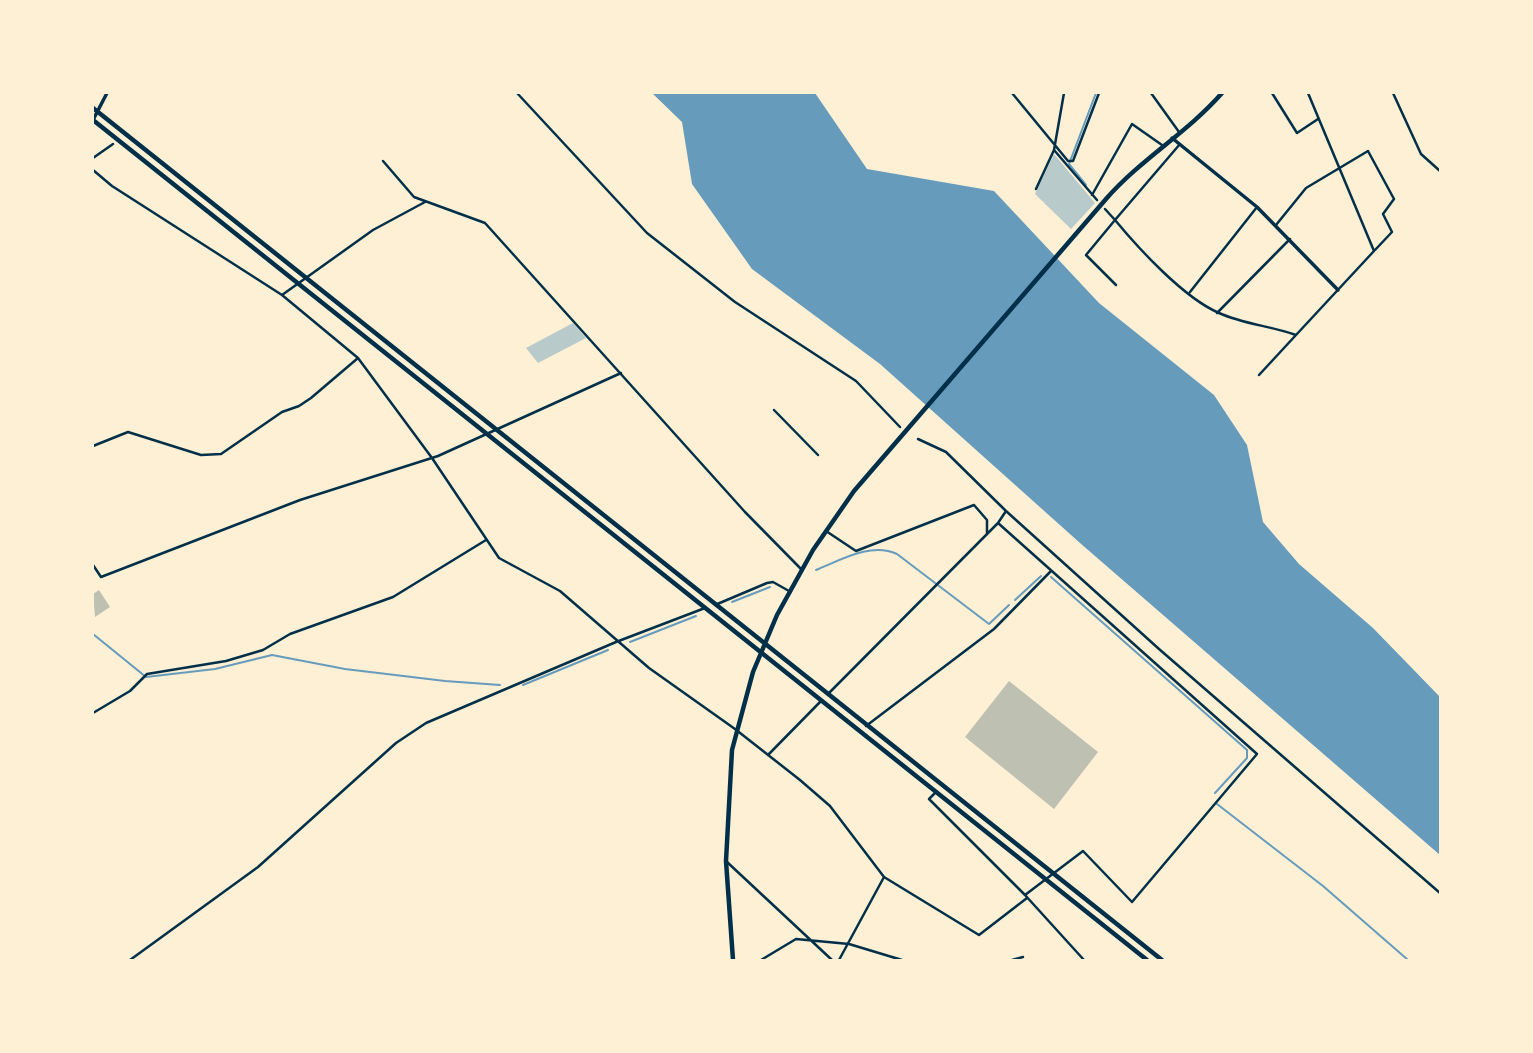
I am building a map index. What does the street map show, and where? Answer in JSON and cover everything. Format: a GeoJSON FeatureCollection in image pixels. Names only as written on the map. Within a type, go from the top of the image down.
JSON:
{"type":"FeatureCollection","features":[{"type":"Feature","properties":{"kind":"main road"},"geometry":{"type":"LineString","coordinates":[[733,960],[726,861],[730,766],[736,729],[765,644],[801,571],[825,531],[901,437],[1126,176],[1222,93]]}},
{"type":"Feature","properties":{"kind":"main road"},"geometry":{"type":"LineString","coordinates":[[94,109],[1162,960]]}},
{"type":"Feature","properties":{"kind":"main road"},"geometry":{"type":"LineString","coordinates":[[93,120],[1147,960]]}},
{"type":"Feature","properties":{"kind":"street"},"geometry":{"type":"LineString","coordinates":[[93,120],[94,109],[107,93]]}},
{"type":"Feature","properties":{"kind":"street"},"geometry":{"type":"LineString","coordinates":[[517,93],[596,181],[674,256],[753,315],[856,381],[900,426]]}},
{"type":"Feature","properties":{"kind":"street"},"geometry":{"type":"LineString","coordinates":[[1013,93],[1097,200]]}},
{"type":"Feature","properties":{"kind":"street"},"geometry":{"type":"LineString","coordinates":[[1035,189],[1054,150],[1064,93]]}},
{"type":"Feature","properties":{"kind":"street"},"geometry":{"type":"LineString","coordinates":[[1067,162],[1073,161],[1099,93]]}},
{"type":"Feature","properties":{"kind":"street"},"geometry":{"type":"LineString","coordinates":[[1151,93],[1179,132]]}},
{"type":"Feature","properties":{"kind":"street"},"geometry":{"type":"LineString","coordinates":[[1272,93],[1297,133],[1318,119]]}},
{"type":"Feature","properties":{"kind":"street"},"geometry":{"type":"LineString","coordinates":[[1308,93],[1374,251]]}},
{"type":"Feature","properties":{"kind":"street"},"geometry":{"type":"LineString","coordinates":[[1393,93],[1421,153],[1440,171]]}},
{"type":"Feature","properties":{"kind":"street"},"geometry":{"type":"LineString","coordinates":[[1092,195],[1132,124],[1162,145]]}},
{"type":"Feature","properties":{"kind":"street"},"geometry":{"type":"LineString","coordinates":[[1172,138],[1257,206],[1338,290]]}},
{"type":"Feature","properties":{"kind":"street"},"geometry":{"type":"LineString","coordinates":[[93,158],[113,144]]}},
{"type":"Feature","properties":{"kind":"street"},"geometry":{"type":"LineString","coordinates":[[1116,285],[1086,255],[1180,144]]}},
{"type":"Feature","properties":{"kind":"street"},"geometry":{"type":"LineString","coordinates":[[1054,150],[1067,162]]}},
{"type":"Feature","properties":{"kind":"street"},"geometry":{"type":"LineString","coordinates":[[1259,375],[1392,232],[1383,214],[1394,199],[1368,151],[1306,188],[1276,225]]}},
{"type":"Feature","properties":{"kind":"street"},"geometry":{"type":"LineString","coordinates":[[383,161],[414,197],[485,223],[801,571]]}},
{"type":"Feature","properties":{"kind":"street"},"geometry":{"type":"LineString","coordinates":[[93,170],[112,186],[282,295],[358,358],[432,458],[499,558],[559,591],[616,642],[736,729],[830,806],[884,877],[979,935],[1083,851],[1132,902],[1257,754],[998,523]]}},
{"type":"Feature","properties":{"kind":"street"},"geometry":{"type":"LineString","coordinates":[[282,295],[373,230],[425,202]]}},
{"type":"Feature","properties":{"kind":"street"},"geometry":{"type":"LineString","coordinates":[[1190,293],[1257,206]]}},
{"type":"Feature","properties":{"kind":"street"},"geometry":{"type":"LineString","coordinates":[[1105,209],[1130,237],[1190,293],[1217,313],[1296,335]]}},
{"type":"Feature","properties":{"kind":"street"},"geometry":{"type":"LineString","coordinates":[[1217,313],[1290,239]]}},
{"type":"Feature","properties":{"kind":"street"},"geometry":{"type":"LineString","coordinates":[[93,446],[128,432],[201,455],[221,454],[282,412],[299,407],[358,358]]}},
{"type":"Feature","properties":{"kind":"street"},"geometry":{"type":"LineString","coordinates":[[93,565],[101,577],[300,500],[432,458],[621,373]]}},
{"type":"Feature","properties":{"kind":"street"},"geometry":{"type":"LineString","coordinates":[[774,410],[818,455]]}},
{"type":"Feature","properties":{"kind":"street"},"geometry":{"type":"LineString","coordinates":[[918,439],[946,452],[1006,511],[1440,893]]}},
{"type":"Feature","properties":{"kind":"street"},"geometry":{"type":"LineString","coordinates":[[825,531],[856,551],[974,505],[987,520],[987,534]]}},
{"type":"Feature","properties":{"kind":"street"},"geometry":{"type":"LineString","coordinates":[[828,694],[998,523],[1006,511]]}},
{"type":"Feature","properties":{"kind":"street"},"geometry":{"type":"LineString","coordinates":[[93,713],[130,691],[147,674],[226,661],[263,650],[290,634],[393,597],[486,540]]}},
{"type":"Feature","properties":{"kind":"street"},"geometry":{"type":"LineString","coordinates":[[1026,556],[1029,551]]}},
{"type":"Feature","properties":{"kind":"street"},"geometry":{"type":"LineString","coordinates":[[866,726],[994,629],[1051,571]]}},
{"type":"Feature","properties":{"kind":"street"},"geometry":{"type":"LineString","coordinates":[[715,605],[767,583],[773,582],[791,589]]}},
{"type":"Feature","properties":{"kind":"street"},"geometry":{"type":"LineString","coordinates":[[1010,602],[1016,607]]}},
{"type":"Feature","properties":{"kind":"street"},"geometry":{"type":"LineString","coordinates":[[130,960],[258,867],[396,743],[426,723],[616,642],[705,608]]}},
{"type":"Feature","properties":{"kind":"street"},"geometry":{"type":"LineString","coordinates":[[768,755],[821,701]]}},
{"type":"Feature","properties":{"kind":"street"},"geometry":{"type":"LineString","coordinates":[[936,792],[929,799],[1084,960]]}},
{"type":"Feature","properties":{"kind":"street"},"geometry":{"type":"LineString","coordinates":[[726,861],[832,960]]}},
{"type":"Feature","properties":{"kind":"street"},"geometry":{"type":"LineString","coordinates":[[839,960],[884,877]]}},
{"type":"Feature","properties":{"kind":"street"},"geometry":{"type":"LineString","coordinates":[[761,960],[768,959],[796,939],[812,939],[849,944],[902,960]]}},
{"type":"Feature","properties":{"kind":"street"},"geometry":{"type":"LineString","coordinates":[[1012,960],[1023,957]]}},
{"type":"Feature","properties":{"kind":"shaded area"},"geometry":{"type":"Polygon","coordinates":[[[1054,154],[1095,203],[1071,229],[1035,194],[1054,154]]]}},
{"type":"Feature","properties":{"kind":"shaded area"},"geometry":{"type":"Polygon","coordinates":[[[573,323],[586,338],[538,363],[526,348],[573,323]]]}},
{"type":"Feature","properties":{"kind":"water"},"geometry":{"type":"Polygon","coordinates":[[[652,93],[815,93],[867,169],[994,191],[1099,303],[1214,395],[1247,445],[1263,522],[1299,564],[1373,628],[1440,697],[1440,855],[1080,543],[880,364],[752,269],[692,184],[682,122],[652,93]]]}},
{"type":"Feature","properties":{"kind":"building"},"geometry":{"type":"Polygon","coordinates":[[[99,590],[110,607],[95,617],[93,594],[99,590]]]}},
{"type":"Feature","properties":{"kind":"building"},"geometry":{"type":"Polygon","coordinates":[[[1009,681],[1098,752],[1054,809],[965,737],[1009,681]]]}},
{"type":"Feature","properties":{"kind":"waterway"},"geometry":{"type":"LineString","coordinates":[[1086,185],[1069,164],[1096,93]]}},
{"type":"Feature","properties":{"kind":"waterway"},"geometry":{"type":"LineString","coordinates":[[816,570],[867,551],[887,551],[897,554],[989,624],[1009,605]]}},
{"type":"Feature","properties":{"kind":"waterway"},"geometry":{"type":"LineString","coordinates":[[1015,600],[1041,576]]}},
{"type":"Feature","properties":{"kind":"waterway"},"geometry":{"type":"LineString","coordinates":[[1051,577],[1247,750],[1247,758],[1215,793]]}},
{"type":"Feature","properties":{"kind":"waterway"},"geometry":{"type":"LineString","coordinates":[[732,602],[770,587]]}},
{"type":"Feature","properties":{"kind":"waterway"},"geometry":{"type":"LineString","coordinates":[[630,642],[696,616]]}},
{"type":"Feature","properties":{"kind":"waterway"},"geometry":{"type":"LineString","coordinates":[[93,634],[146,677],[215,669],[272,655],[345,669],[500,685]]}},
{"type":"Feature","properties":{"kind":"waterway"},"geometry":{"type":"LineString","coordinates":[[523,685],[608,650]]}},
{"type":"Feature","properties":{"kind":"waterway"},"geometry":{"type":"LineString","coordinates":[[1217,804],[1323,886],[1408,960]]}}]}
